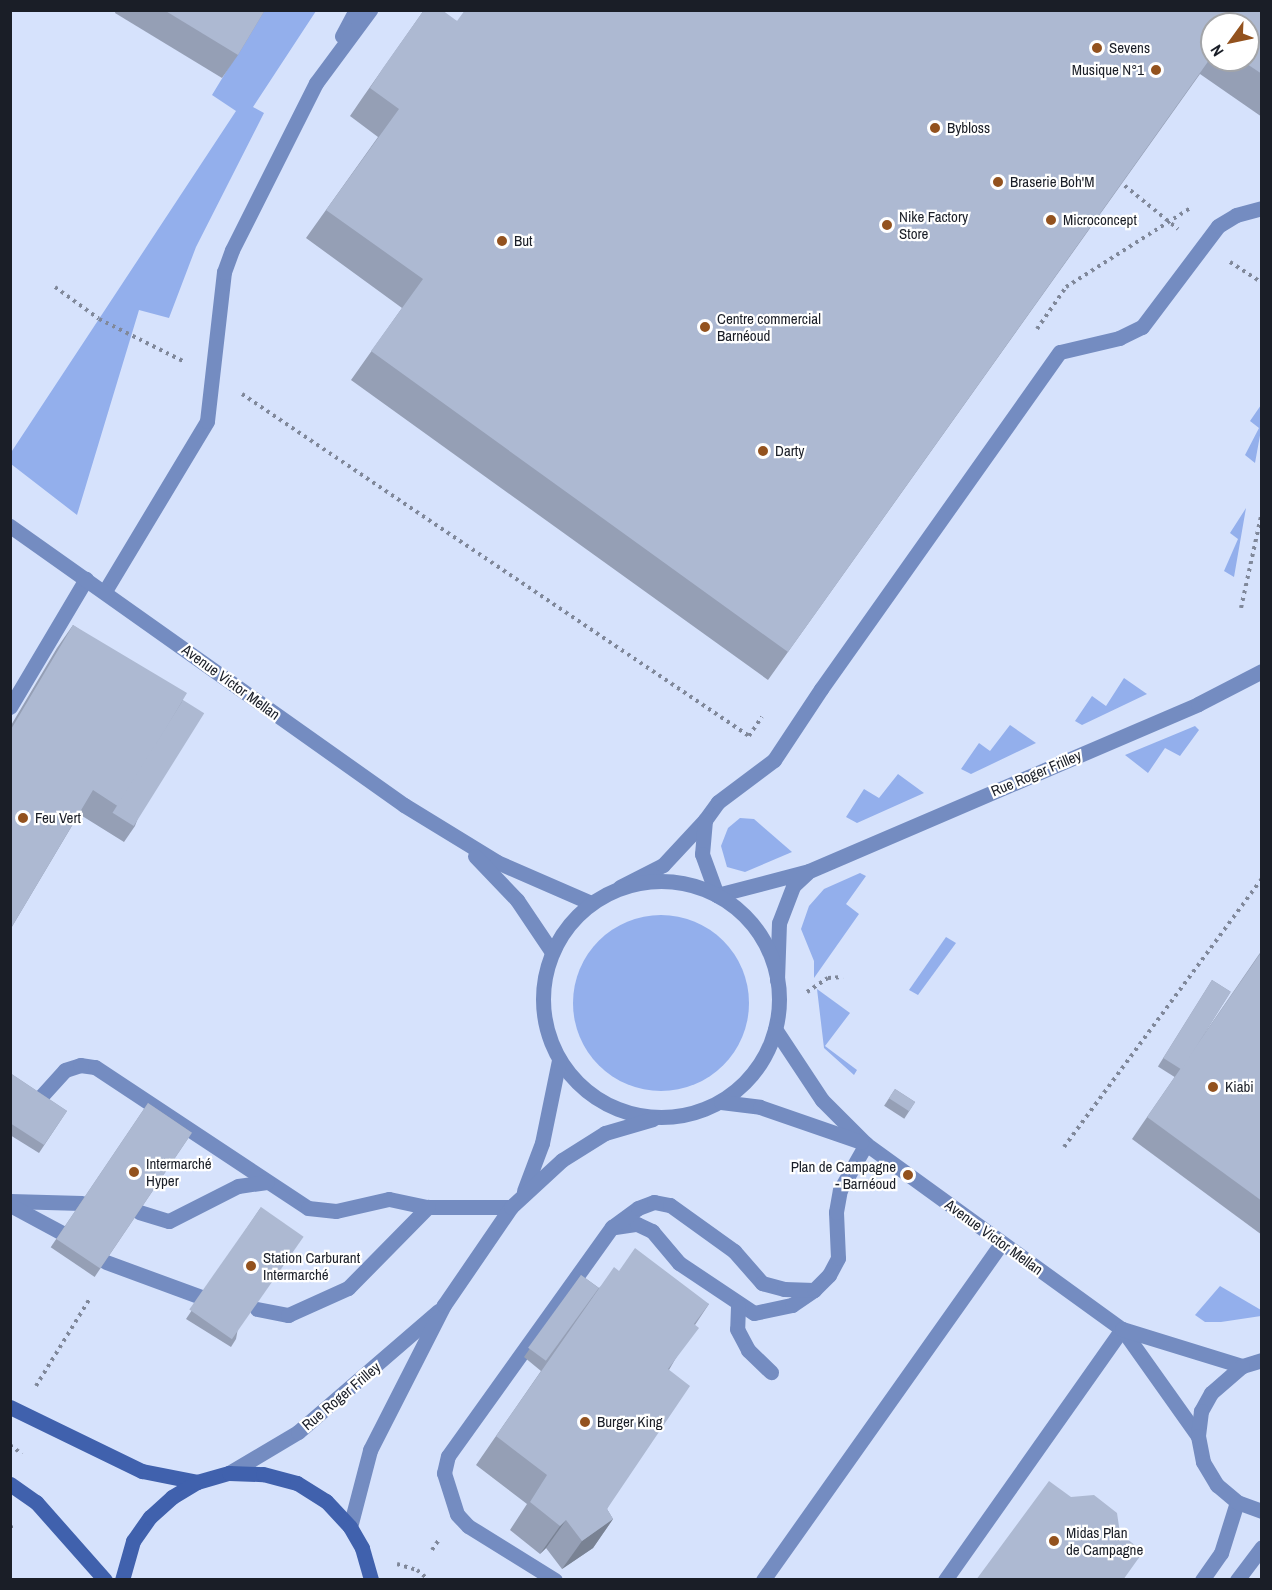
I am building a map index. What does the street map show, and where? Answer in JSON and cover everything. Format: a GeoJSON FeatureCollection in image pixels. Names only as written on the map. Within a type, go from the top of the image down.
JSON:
{"type":"FeatureCollection","features":[{"type":"Feature","properties":{"kind":"main road"},"geometry":{"type":"LineString","coordinates":[[15,1410],[142,1471],[198,1482]]}},
{"type":"Feature","properties":{"kind":"main road"},"geometry":{"type":"LineString","coordinates":[[122,1580],[133,1541],[150,1517],[172,1497],[198,1482],[229,1473],[263,1474],[297,1483],[326,1501],[350,1527],[362,1548],[371,1580]]}},
{"type":"Feature","properties":{"kind":"main road"},"geometry":{"type":"LineString","coordinates":[[10,1484],[36,1502],[105,1580]]}},
{"type":"Feature","properties":{"kind":"street"},"geometry":{"type":"LineString","coordinates":[[105,591],[207,421],[224,272],[316,83],[356,10]]}},
{"type":"Feature","properties":{"kind":"street"},"geometry":{"type":"LineString","coordinates":[[316,83],[370,10]]}},
{"type":"Feature","properties":{"kind":"street"},"geometry":{"type":"LineString","coordinates":[[620,888],[663,865],[705,820],[718,802],[735,792],[774,760],[821,688],[1060,352],[1119,338],[1142,327],[1218,226],[1236,215],[1262,208]]}},
{"type":"Feature","properties":{"kind":"street","name":"Avenue Victor Mellan"},"geometry":{"type":"LineString","coordinates":[[10,526],[453,836],[522,875],[591,903]]}},
{"type":"Feature","properties":{"kind":"street"},"geometry":{"type":"LineString","coordinates":[[10,707],[86,579]]}},
{"type":"Feature","properties":{"kind":"street","name":"Rue Roger Frilley"},"geometry":{"type":"LineString","coordinates":[[717,895],[809,871],[1198,704],[1262,672]]}},
{"type":"Feature","properties":{"kind":"street"},"geometry":{"type":"LineString","coordinates":[[705,820],[702,854],[717,895]]}},
{"type":"Feature","properties":{"kind":"street","name":"Avenue Victor Mellan"},"geometry":{"type":"LineString","coordinates":[[453,836],[517,900],[552,952]]}},
{"type":"Feature","properties":{"kind":"street","name":"Rue Roger Frilley"},"geometry":{"type":"LineString","coordinates":[[777,980],[779,923],[794,886],[809,871]]}},
{"type":"Feature","properties":{"kind":"street","name":"Avenue Victor Mellan"},"geometry":{"type":"LineString","coordinates":[[653,881],[686,883],[717,895],[744,914],[760,934],[777,980],[776,1029],[764,1058],[745,1083],[720,1102],[690,1114],[656,1118],[618,1110],[585,1090],[559,1060],[546,1026],[543,998],[552,952],[568,925],[591,903],[620,888],[653,881]]}},
{"type":"Feature","properties":{"kind":"street","name":"Avenue Victor Mellan"},"geometry":{"type":"LineString","coordinates":[[776,1029],[822,1100],[866,1144],[1002,1243],[1122,1329],[1242,1366]]}},
{"type":"Feature","properties":{"kind":"street","name":"Rue Roger Frilley"},"geometry":{"type":"LineString","coordinates":[[524,1192],[542,1143],[559,1060]]}},
{"type":"Feature","properties":{"kind":"street"},"geometry":{"type":"LineString","coordinates":[[36,1102],[64,1070],[80,1065],[95,1067],[308,1208],[336,1211],[389,1199],[428,1207],[511,1207]]}},
{"type":"Feature","properties":{"kind":"street","name":"Avenue Victor Mellan"},"geometry":{"type":"LineString","coordinates":[[720,1102],[760,1107],[806,1120],[866,1144]]}},
{"type":"Feature","properties":{"kind":"street","name":"Rue Roger Frilley"},"geometry":{"type":"LineString","coordinates":[[350,1527],[369,1450],[444,1305],[511,1207],[524,1192],[562,1160],[605,1133],[656,1118]]}},
{"type":"Feature","properties":{"kind":"street"},"geometry":{"type":"LineString","coordinates":[[612,1227],[637,1224],[652,1232],[679,1263],[738,1306],[754,1313],[772,1312],[792,1305],[814,1290],[830,1275],[838,1258],[836,1212],[840,1190],[866,1144]]}},
{"type":"Feature","properties":{"kind":"street"},"geometry":{"type":"LineString","coordinates":[[139,1212],[169,1221],[238,1186],[267,1182]]}},
{"type":"Feature","properties":{"kind":"street"},"geometry":{"type":"LineString","coordinates":[[10,1201],[82,1203]]}},
{"type":"Feature","properties":{"kind":"street"},"geometry":{"type":"LineString","coordinates":[[555,1580],[468,1526],[452,1503],[444,1473],[448,1455],[612,1227],[638,1208],[654,1202],[670,1204],[734,1251],[762,1283],[784,1289],[814,1290]]}},
{"type":"Feature","properties":{"kind":"street"},"geometry":{"type":"LineString","coordinates":[[10,1205],[62,1233]]}},
{"type":"Feature","properties":{"kind":"street"},"geometry":{"type":"LineString","coordinates":[[257,1309],[288,1315],[348,1288],[428,1207]]}},
{"type":"Feature","properties":{"kind":"street"},"geometry":{"type":"LineString","coordinates":[[763,1580],[1002,1243]]}},
{"type":"Feature","properties":{"kind":"street"},"geometry":{"type":"LineString","coordinates":[[106,1262],[201,1297]]}},
{"type":"Feature","properties":{"kind":"street","name":"Rue Roger Frilley"},"geometry":{"type":"LineString","coordinates":[[229,1473],[298,1432],[444,1305]]}},
{"type":"Feature","properties":{"kind":"street"},"geometry":{"type":"LineString","coordinates":[[738,1306],[737,1329],[747,1350],[771,1372]]}},
{"type":"Feature","properties":{"kind":"street"},"geometry":{"type":"LineString","coordinates":[[945,1580],[1122,1329]]}},
{"type":"Feature","properties":{"kind":"street","name":"Avenue Victor Mellan"},"geometry":{"type":"LineString","coordinates":[[1122,1329],[1198,1436]]}},
{"type":"Feature","properties":{"kind":"street"},"geometry":{"type":"LineString","coordinates":[[1262,1360],[1242,1366],[1211,1393],[1201,1411],[1198,1436],[1203,1462],[1217,1485],[1237,1502],[1262,1511]]}},
{"type":"Feature","properties":{"kind":"street"},"geometry":{"type":"LineString","coordinates":[[1202,1580],[1221,1553],[1237,1502]]}},
{"type":"Feature","properties":{"kind":"street"},"geometry":{"type":"LineString","coordinates":[[1237,1580],[1262,1546]]}},
{"type":"Feature","properties":{"kind":"path"},"geometry":{"type":"LineString","coordinates":[[1114,178],[1166,222]]}},
{"type":"Feature","properties":{"kind":"path"},"geometry":{"type":"LineString","coordinates":[[1032,336],[1066,288],[1166,222],[1203,201]]}},
{"type":"Feature","properties":{"kind":"path"},"geometry":{"type":"LineString","coordinates":[[55,287],[99,319],[132,334]]}},
{"type":"Feature","properties":{"kind":"path"},"geometry":{"type":"LineString","coordinates":[[269,412],[749,736],[770,706]]}},
{"type":"Feature","properties":{"kind":"path"},"geometry":{"type":"LineString","coordinates":[[1241,608],[1262,512]]}},
{"type":"Feature","properties":{"kind":"path"},"geometry":{"type":"LineString","coordinates":[[1064,1147],[1262,878]]}},
{"type":"Feature","properties":{"kind":"path"},"geometry":{"type":"LineString","coordinates":[[807,992],[828,978],[843,977]]}},
{"type":"Feature","properties":{"kind":"path"},"geometry":{"type":"LineString","coordinates":[[15,1410],[89,1300]]}},
{"type":"Feature","properties":{"kind":"path"},"geometry":{"type":"LineString","coordinates":[[392,1565],[417,1570],[429,1580]]}},
{"type":"Feature","properties":{"kind":"shaded area"},"geometry":{"type":"Polygon","coordinates":[[[263,11],[316,11],[253,107],[264,113],[196,247],[169,318],[139,310],[77,515],[11,464],[10,454],[236,111],[212,95],[263,11]]]}},
{"type":"Feature","properties":{"kind":"shaded area"},"geometry":{"type":"Polygon","coordinates":[[[1261,405],[1261,430],[1255,463],[1245,455],[1259,428],[1250,421],[1261,405]]]}},
{"type":"Feature","properties":{"kind":"shaded area"},"geometry":{"type":"Polygon","coordinates":[[[1246,508],[1234,577],[1224,571],[1238,539],[1230,533],[1246,508]]]}},
{"type":"Feature","properties":{"kind":"shaded area"},"geometry":{"type":"Polygon","coordinates":[[[1124,678],[1147,694],[1082,725],[1075,721],[1092,696],[1106,706],[1124,678]]]}},
{"type":"Feature","properties":{"kind":"shaded area"},"geometry":{"type":"Polygon","coordinates":[[[1010,725],[1036,743],[971,774],[961,769],[979,743],[990,751],[1010,725]]]}},
{"type":"Feature","properties":{"kind":"shaded area"},"geometry":{"type":"Polygon","coordinates":[[[1195,726],[1199,730],[1180,756],[1165,748],[1148,773],[1125,755],[1195,726]]]}},
{"type":"Feature","properties":{"kind":"shaded area"},"geometry":{"type":"Polygon","coordinates":[[[898,774],[924,793],[857,823],[846,817],[864,789],[879,798],[898,774]]]}},
{"type":"Feature","properties":{"kind":"shaded area"},"geometry":{"type":"Polygon","coordinates":[[[740,818],[754,819],[792,852],[745,872],[727,867],[721,846],[728,828],[740,818]]]}},
{"type":"Feature","properties":{"kind":"shaded area"},"geometry":{"type":"Polygon","coordinates":[[[860,873],[866,876],[846,904],[859,914],[814,978],[814,961],[801,929],[809,906],[824,889],[860,873]]]}},
{"type":"Feature","properties":{"kind":"shaded area"},"geometry":{"type":"Polygon","coordinates":[[[661,915],[695,922],[710,930],[723,941],[734,954],[742,969],[749,1003],[742,1037],[734,1052],[723,1065],[710,1076],[695,1084],[661,1091],[627,1084],[612,1076],[599,1065],[588,1052],[580,1037],[573,1003],[580,969],[588,954],[599,941],[612,930],[627,922],[661,915]]]}},
{"type":"Feature","properties":{"kind":"shaded area"},"geometry":{"type":"Polygon","coordinates":[[[946,937],[956,943],[918,995],[909,990],[946,937]]]}},
{"type":"Feature","properties":{"kind":"shaded area"},"geometry":{"type":"Polygon","coordinates":[[[817,989],[850,1013],[825,1046],[857,1070],[854,1075],[824,1048],[817,989]]]}},
{"type":"Feature","properties":{"kind":"shaded area"},"geometry":{"type":"Polygon","coordinates":[[[1220,1286],[1261,1310],[1261,1316],[1205,1322],[1195,1315],[1220,1286]]]}},
{"type":"Feature","properties":{"kind":"building"},"geometry":{"type":"Polygon","coordinates":[[[164,10],[265,10],[238,55],[164,10]]]}},
{"type":"Feature","properties":{"kind":"building","name":"Centre commercial Barnéoud"},"geometry":{"type":"Polygon","coordinates":[[[424,10],[442,10],[457,21],[465,10],[1262,10],[1262,74],[1259,72],[1260,12],[1200,12],[1201,72],[788,652],[371,351],[423,279],[326,210],[399,109],[370,88],[424,10]]]}},
{"type":"Feature","properties":{"kind":"building"},"geometry":{"type":"Polygon","coordinates":[[[73,625],[187,693],[119,807],[93,790],[10,930],[10,731],[73,625]]]}},
{"type":"Feature","properties":{"kind":"building"},"geometry":{"type":"Polygon","coordinates":[[[183,700],[204,713],[134,826],[113,813],[183,700]]]}},
{"type":"Feature","properties":{"kind":"building","name":"Kiabi"},"geometry":{"type":"Polygon","coordinates":[[[1262,951],[1262,1201],[1147,1117],[1262,951]]]}},
{"type":"Feature","properties":{"kind":"building"},"geometry":{"type":"Polygon","coordinates":[[[1212,980],[1231,992],[1182,1070],[1163,1058],[1212,980]]]}},
{"type":"Feature","properties":{"kind":"building"},"geometry":{"type":"Polygon","coordinates":[[[10,1073],[67,1111],[44,1145],[10,1123],[10,1073]]]}},
{"type":"Feature","properties":{"kind":"building"},"geometry":{"type":"Polygon","coordinates":[[[895,1089],[915,1102],[909,1111],[889,1098],[895,1089]]]}},
{"type":"Feature","properties":{"kind":"building","name":"Intermarché Hyper"},"geometry":{"type":"Polygon","coordinates":[[[148,1103],[192,1133],[100,1269],[56,1239],[148,1103]]]}},
{"type":"Feature","properties":{"kind":"building"},"geometry":{"type":"Polygon","coordinates":[[[261,1207],[304,1237],[232,1339],[189,1309],[261,1207]]]}},
{"type":"Feature","properties":{"kind":"building"},"geometry":{"type":"Polygon","coordinates":[[[635,1248],[709,1304],[694,1324],[699,1328],[668,1369],[690,1386],[607,1509],[613,1519],[582,1541],[566,1520],[560,1526],[530,1502],[547,1475],[496,1436],[614,1267],[619,1271],[635,1248]]]}},
{"type":"Feature","properties":{"kind":"building"},"geometry":{"type":"Polygon","coordinates":[[[581,1275],[599,1288],[546,1361],[528,1348],[581,1275]]]}},
{"type":"Feature","properties":{"kind":"building","name":"Midas Plan de Campagne"},"geometry":{"type":"Polygon","coordinates":[[[1049,1481],[1071,1497],[1094,1495],[1117,1513],[1120,1533],[1143,1552],[1123,1580],[976,1580],[1049,1481]]]}},
{"type":"Feature","properties":{"kind":"place","name":"Sevens"},"geometry":{"type":"Point","coordinates":[1097,48]}},
{"type":"Feature","properties":{"kind":"place","name":"Musique N°1"},"geometry":{"type":"Point","coordinates":[1156,70]}},
{"type":"Feature","properties":{"kind":"place","name":"Bybloss"},"geometry":{"type":"Point","coordinates":[935,128]}},
{"type":"Feature","properties":{"kind":"place","name":"Braserie Boh'M"},"geometry":{"type":"Point","coordinates":[998,182]}},
{"type":"Feature","properties":{"kind":"place","name":"Microconcept"},"geometry":{"type":"Point","coordinates":[1051,220]}},
{"type":"Feature","properties":{"kind":"place","name":"Nike Factory Store"},"geometry":{"type":"Point","coordinates":[887,225]}},
{"type":"Feature","properties":{"kind":"place","name":"But"},"geometry":{"type":"Point","coordinates":[502,241]}},
{"type":"Feature","properties":{"kind":"place","name":"Centre commercial Barnéoud"},"geometry":{"type":"Point","coordinates":[705,327]}},
{"type":"Feature","properties":{"kind":"place","name":"Darty"},"geometry":{"type":"Point","coordinates":[763,451]}},
{"type":"Feature","properties":{"kind":"place","name":"Feu Vert"},"geometry":{"type":"Point","coordinates":[23,818]}},
{"type":"Feature","properties":{"kind":"place","name":"Kiabi"},"geometry":{"type":"Point","coordinates":[1213,1087]}},
{"type":"Feature","properties":{"kind":"place","name":"Intermarché Hyper"},"geometry":{"type":"Point","coordinates":[134,1172]}},
{"type":"Feature","properties":{"kind":"place","name":"Plan de Campagne - Barnéoud"},"geometry":{"type":"Point","coordinates":[908,1175]}},
{"type":"Feature","properties":{"kind":"place","name":"Station Carburant Intermarché"},"geometry":{"type":"Point","coordinates":[251,1266]}},
{"type":"Feature","properties":{"kind":"place","name":"Burger King"},"geometry":{"type":"Point","coordinates":[585,1422]}},
{"type":"Feature","properties":{"kind":"place","name":"Midas Plan de Campagne"},"geometry":{"type":"Point","coordinates":[1054,1541]}}]}
